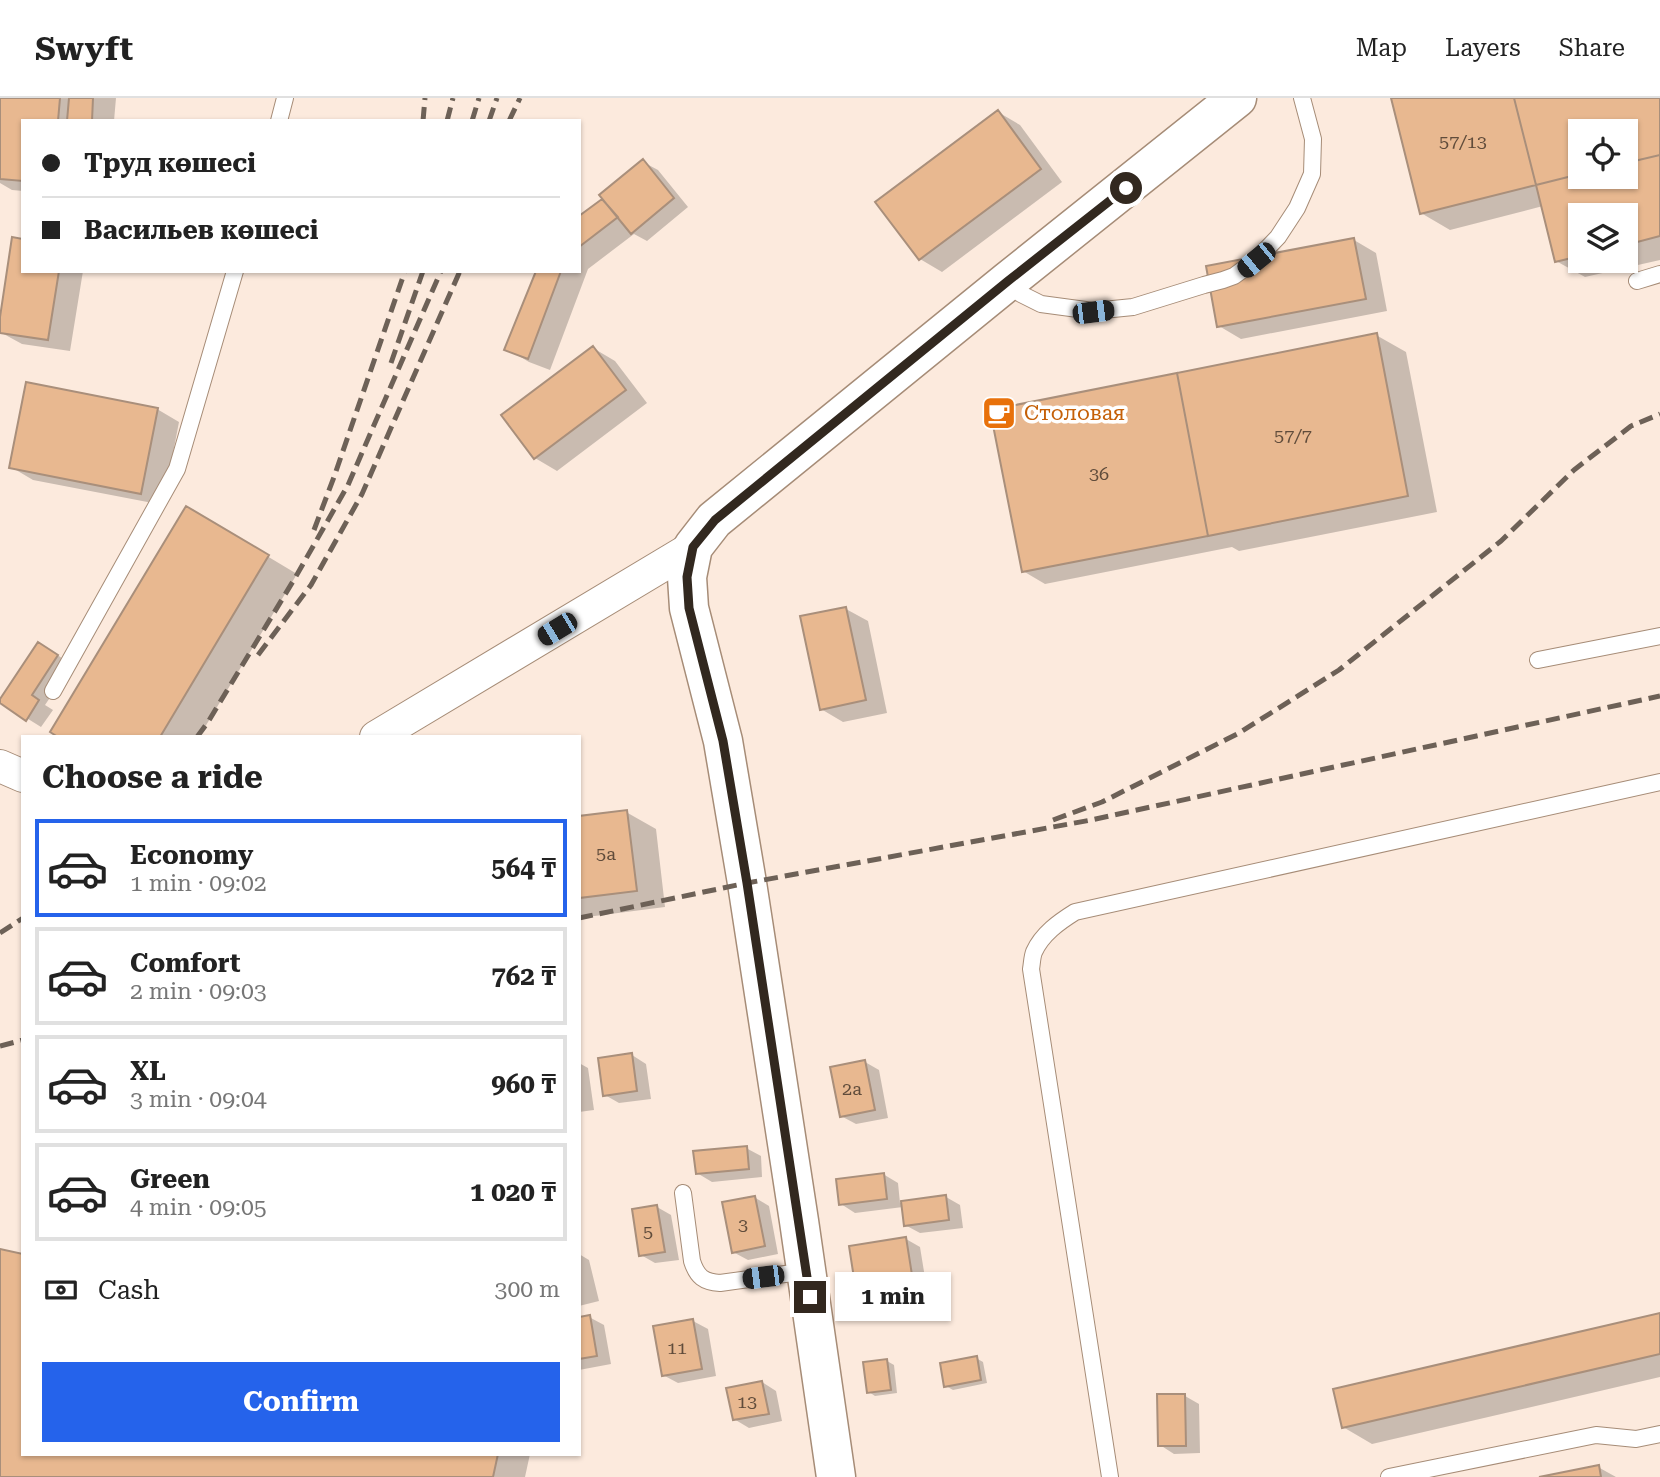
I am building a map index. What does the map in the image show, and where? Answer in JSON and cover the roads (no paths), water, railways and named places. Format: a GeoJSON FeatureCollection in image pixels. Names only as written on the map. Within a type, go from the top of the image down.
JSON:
{"type":"FeatureCollection","features":[{"type":"Feature","properties":{"kind":"street"},"geometry":{"type":"LineString","coordinates":[[379,735],[693,547],[715,520],[1231,102]]}},
{"type":"Feature","properties":{"kind":"street"},"geometry":{"type":"LineString","coordinates":[[693,547],[687,577],[689,608],[723,741],[807,1271],[836,1477]]}},
{"type":"Feature","properties":{"kind":"lane"},"geometry":{"type":"LineString","coordinates":[[280,119],[285,98]]}},
{"type":"Feature","properties":{"kind":"lane"},"geometry":{"type":"LineString","coordinates":[[1008,281],[1021,294],[1041,304],[1093,312],[1133,307],[1234,276],[1256,260],[1278,237],[1297,208],[1312,174],[1313,139],[1302,98]]}},
{"type":"Feature","properties":{"kind":"lane"},"geometry":{"type":"LineString","coordinates":[[53,691],[177,469],[234,273]]}},
{"type":"Feature","properties":{"kind":"lane"},"geometry":{"type":"LineString","coordinates":[[1637,281],[1660,274]]}},
{"type":"Feature","properties":{"kind":"lane"},"geometry":{"type":"LineString","coordinates":[[1538,660],[1660,636]]}},
{"type":"Feature","properties":{"kind":"lane"},"geometry":{"type":"LineString","coordinates":[[1110,1477],[1031,969],[1034,952],[1044,937],[1058,923],[1075,912],[1660,782]]}},
{"type":"Feature","properties":{"kind":"lane"},"geometry":{"type":"LineString","coordinates":[[683,1193],[692,1261],[695,1271],[702,1279],[720,1283],[807,1271]]}},
{"type":"Feature","properties":{"kind":"lane"},"geometry":{"type":"LineString","coordinates":[[1389,1477],[1596,1435],[1636,1439],[1660,1434]]}},
{"type":"Feature","properties":{"kind":"railway"},"geometry":{"type":"LineString","coordinates":[[423,119],[425,98]]}},
{"type":"Feature","properties":{"kind":"railway"},"geometry":{"type":"LineString","coordinates":[[448,119],[453,98]]}},
{"type":"Feature","properties":{"kind":"railway"},"geometry":{"type":"LineString","coordinates":[[473,119],[479,98]]}},
{"type":"Feature","properties":{"kind":"railway"},"geometry":{"type":"LineString","coordinates":[[490,119],[497,98]]}},
{"type":"Feature","properties":{"kind":"railway"},"geometry":{"type":"LineString","coordinates":[[510,119],[520,98]]}},
{"type":"Feature","properties":{"kind":"railway"},"geometry":{"type":"LineString","coordinates":[[314,530],[404,273]]}},
{"type":"Feature","properties":{"kind":"railway"},"geometry":{"type":"LineString","coordinates":[[391,363],[422,273]]}},
{"type":"Feature","properties":{"kind":"railway"},"geometry":{"type":"LineString","coordinates":[[198,735],[295,578],[348,485],[440,273]]}},
{"type":"Feature","properties":{"kind":"railway"},"geometry":{"type":"LineString","coordinates":[[258,655],[311,585],[362,494],[459,273]]}},
{"type":"Feature","properties":{"kind":"railway"},"geometry":{"type":"LineString","coordinates":[[1053,820],[1102,802],[1239,733],[1339,670],[1501,541],[1574,470],[1631,426],[1660,414]]}},
{"type":"Feature","properties":{"kind":"railway"},"geometry":{"type":"LineString","coordinates":[[581,918],[747,883],[1091,820],[1660,696]]}},
{"type":"Feature","properties":{"kind":"railway"},"geometry":{"type":"LineString","coordinates":[[0,933],[21,919]]}},
{"type":"Feature","properties":{"kind":"railway"},"geometry":{"type":"LineString","coordinates":[[0,1046],[21,1041]]}},
{"type":"Feature","properties":{"kind":"place","name":"Столовая"},"geometry":{"type":"Point","coordinates":[999,413]}}]}
